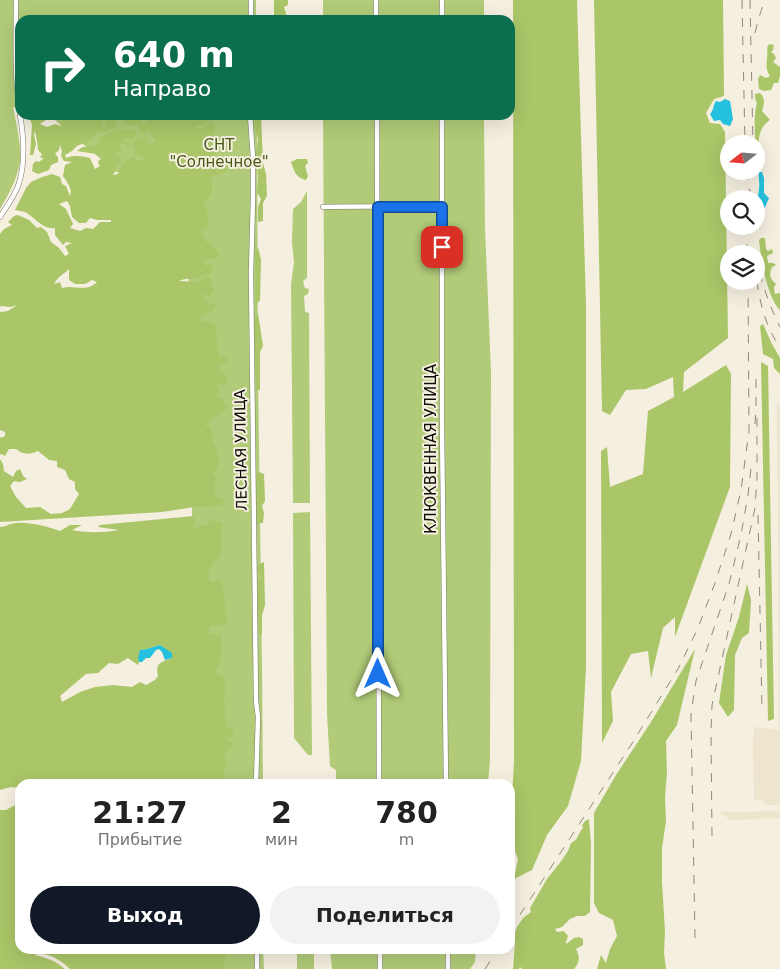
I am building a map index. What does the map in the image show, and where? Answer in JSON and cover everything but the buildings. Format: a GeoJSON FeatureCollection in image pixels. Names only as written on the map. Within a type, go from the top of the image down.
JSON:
{"type":"FeatureCollection","features":[{"type":"Feature","properties":{"kind":"street"},"geometry":{"type":"LineString","coordinates":[[16,0],[16,15]]}},
{"type":"Feature","properties":{"kind":"street"},"geometry":{"type":"LineString","coordinates":[[251,0],[251,15]]}},
{"type":"Feature","properties":{"kind":"street"},"geometry":{"type":"LineString","coordinates":[[376,0],[376,15]]}},
{"type":"Feature","properties":{"kind":"street"},"geometry":{"type":"LineString","coordinates":[[442,0],[442,15]]}},
{"type":"Feature","properties":{"kind":"street"},"geometry":{"type":"LineString","coordinates":[[0,217],[13,197],[22,168],[23,130],[21,120]]}},
{"type":"Feature","properties":{"kind":"street","name":"ЛЕСНАЯ УЛИЦА"},"geometry":{"type":"LineString","coordinates":[[250,120],[253,158],[251,282],[256,700],[258,717],[256,779]]}},
{"type":"Feature","properties":{"kind":"street"},"geometry":{"type":"LineString","coordinates":[[377,120],[379,779]]}},
{"type":"Feature","properties":{"kind":"street","name":"КЛЮКВЕННАЯ УЛИЦА"},"geometry":{"type":"LineString","coordinates":[[442,120],[442,426],[446,779]]}},
{"type":"Feature","properties":{"kind":"street"},"geometry":{"type":"LineString","coordinates":[[323,207],[442,207]]}},
{"type":"Feature","properties":{"kind":"street"},"geometry":{"type":"LineString","coordinates":[[257,954],[257,969]]}},
{"type":"Feature","properties":{"kind":"street"},"geometry":{"type":"LineString","coordinates":[[380,954],[380,969]]}},
{"type":"Feature","properties":{"kind":"street"},"geometry":{"type":"LineString","coordinates":[[448,954],[448,969]]}},
{"type":"Feature","properties":{"kind":"shaded area"},"geometry":{"type":"Polygon","coordinates":[[[777,404],[780,406],[780,805],[764,805],[763,800],[754,800],[753,744],[754,727],[779,730],[777,404]]]}},
{"type":"Feature","properties":{"kind":"shaded area"},"geometry":{"type":"Polygon","coordinates":[[[780,811],[780,818],[731,820],[718,812],[780,811]]]}},
{"type":"Feature","properties":{"kind":"green space"},"geometry":{"type":"Polygon","coordinates":[[[0,0],[256,0],[256,15],[15,15],[15,107],[13,107],[19,142],[20,162],[12,186],[0,209],[0,0]]]}},
{"type":"Feature","properties":{"kind":"green space"},"geometry":{"type":"Polygon","coordinates":[[[274,0],[288,0],[288,5],[284,7],[286,15],[274,15],[274,0]]]}},
{"type":"Feature","properties":{"kind":"green space"},"geometry":{"type":"Polygon","coordinates":[[[323,0],[484,0],[484,15],[323,15],[323,0]]]}},
{"type":"Feature","properties":{"kind":"green space"},"geometry":{"type":"Polygon","coordinates":[[[513,0],[577,0],[586,305],[586,667],[581,761],[568,806],[547,835],[532,870],[515,878],[518,859],[515,852],[515,779],[513,779],[513,120],[515,120],[515,15],[513,15],[513,0]]]}},
{"type":"Feature","properties":{"kind":"green space"},"geometry":{"type":"Polygon","coordinates":[[[594,0],[723,0],[724,96],[714,99],[706,113],[710,123],[720,124],[725,132],[725,135],[720,135],[720,180],[726,180],[726,190],[720,190],[720,235],[726,235],[727,245],[720,245],[720,290],[727,290],[728,338],[684,372],[683,392],[726,365],[731,374],[730,487],[675,637],[675,617],[663,628],[651,678],[648,651],[631,654],[611,692],[613,721],[602,743],[601,451],[607,447],[610,487],[643,474],[648,411],[674,397],[673,377],[646,389],[626,390],[610,415],[602,411],[594,0]]]}},
{"type":"Feature","properties":{"kind":"green space"},"geometry":{"type":"Polygon","coordinates":[[[769,44],[774,45],[771,52],[776,58],[773,62],[780,67],[780,76],[778,83],[774,83],[771,90],[764,91],[759,89],[758,79],[760,75],[766,78],[770,76],[767,65],[767,48],[769,44]]]}},
{"type":"Feature","properties":{"kind":"green space"},"geometry":{"type":"Polygon","coordinates":[[[760,93],[762,95],[764,104],[762,111],[770,120],[760,135],[755,135],[757,104],[755,94],[760,93]]]}},
{"type":"Feature","properties":{"kind":"green space"},"geometry":{"type":"Polygon","coordinates":[[[30,120],[46,120],[40,124],[47,127],[55,124],[61,126],[63,120],[102,120],[101,125],[104,126],[107,120],[115,120],[117,124],[114,129],[104,132],[99,130],[89,141],[77,146],[65,155],[66,158],[78,156],[90,158],[95,169],[100,166],[99,160],[105,157],[77,151],[83,147],[98,145],[101,137],[114,131],[136,131],[135,138],[130,140],[123,137],[125,142],[130,142],[129,146],[119,144],[122,151],[115,154],[122,158],[120,162],[115,164],[117,168],[113,175],[118,174],[123,164],[131,158],[134,157],[136,161],[143,160],[143,157],[133,153],[136,149],[132,144],[141,138],[148,138],[146,142],[150,145],[156,141],[150,132],[147,131],[146,134],[141,132],[137,125],[128,126],[121,120],[140,120],[142,124],[149,123],[145,120],[207,120],[206,123],[195,127],[196,130],[211,123],[215,125],[214,134],[208,136],[208,141],[213,142],[215,157],[219,158],[218,162],[212,164],[214,169],[218,171],[227,167],[226,172],[211,177],[211,193],[202,206],[207,208],[208,224],[206,230],[200,231],[206,242],[213,242],[211,245],[218,251],[219,255],[215,259],[210,258],[204,262],[207,267],[211,264],[213,269],[211,274],[179,281],[201,282],[205,276],[210,277],[211,285],[215,290],[209,297],[204,293],[203,298],[206,298],[208,305],[213,302],[216,306],[213,310],[200,317],[201,321],[216,325],[217,346],[220,358],[226,357],[228,363],[218,365],[219,369],[225,374],[227,381],[223,386],[217,384],[219,390],[216,396],[221,399],[227,408],[221,414],[211,418],[204,426],[209,426],[213,433],[212,440],[218,453],[218,466],[213,474],[219,480],[214,484],[216,498],[222,498],[224,503],[221,506],[201,506],[162,512],[0,522],[0,459],[4,471],[13,477],[16,471],[20,469],[23,476],[27,479],[20,482],[14,481],[10,486],[16,497],[26,508],[40,507],[51,514],[62,513],[70,509],[79,494],[75,489],[75,482],[69,479],[65,470],[57,467],[57,461],[49,460],[38,451],[27,454],[16,449],[9,449],[5,456],[0,455],[0,436],[1,438],[5,436],[5,432],[0,431],[0,312],[8,311],[17,305],[10,307],[1,306],[0,308],[0,234],[4,229],[12,225],[8,222],[18,215],[29,220],[37,228],[41,227],[47,232],[51,242],[65,256],[69,254],[65,246],[72,243],[66,242],[63,245],[55,235],[55,228],[40,224],[26,212],[15,210],[26,188],[31,182],[42,177],[52,174],[60,177],[70,196],[71,193],[63,176],[65,165],[72,162],[64,161],[61,156],[60,145],[59,150],[55,154],[58,157],[58,162],[51,165],[49,170],[38,174],[32,171],[33,164],[44,158],[40,158],[42,154],[38,150],[35,131],[36,144],[33,155],[30,155],[32,125],[30,120]],[[67,201],[59,204],[66,209],[73,224],[70,228],[80,231],[86,228],[93,229],[100,222],[111,222],[111,220],[90,218],[86,223],[79,223],[72,217],[67,201]],[[69,269],[54,284],[60,282],[62,288],[85,288],[97,282],[92,280],[85,284],[75,284],[69,280],[69,269]]]}},
{"type":"Feature","properties":{"kind":"green space","name":"СНТ \"Солнечное\""},"geometry":{"type":"Polygon","coordinates":[[[55,120],[257,120],[263,779],[196,779],[187,174],[116,172],[55,120]]]}},
{"type":"Feature","properties":{"kind":"green space"},"geometry":{"type":"Polygon","coordinates":[[[255,120],[261,120],[267,196],[263,203],[263,221],[258,222],[258,207],[261,199],[257,193],[256,157],[258,139],[255,120]]]}},
{"type":"Feature","properties":{"kind":"green space"},"geometry":{"type":"Polygon","coordinates":[[[323,120],[484,120],[485,228],[491,372],[488,779],[336,779],[336,770],[330,766],[327,714],[323,120]]]}},
{"type":"Feature","properties":{"kind":"green space"},"geometry":{"type":"Polygon","coordinates":[[[297,159],[307,159],[308,163],[305,166],[308,176],[306,180],[298,176],[293,168],[291,162],[297,159]]]}},
{"type":"Feature","properties":{"kind":"green space"},"geometry":{"type":"Polygon","coordinates":[[[307,191],[307,278],[303,281],[305,288],[309,289],[308,294],[304,296],[305,312],[309,313],[310,503],[293,503],[291,285],[294,262],[292,242],[293,209],[301,202],[307,191]]]}},
{"type":"Feature","properties":{"kind":"green space"},"geometry":{"type":"Polygon","coordinates":[[[765,238],[766,249],[768,251],[772,249],[773,253],[767,256],[768,263],[776,265],[772,267],[770,276],[776,284],[774,287],[775,294],[780,293],[780,310],[775,304],[765,277],[765,245],[760,245],[759,240],[765,238]]]}},
{"type":"Feature","properties":{"kind":"green space"},"geometry":{"type":"Polygon","coordinates":[[[258,247],[261,260],[260,301],[256,303],[255,254],[258,247]]]}},
{"type":"Feature","properties":{"kind":"green space"},"geometry":{"type":"Polygon","coordinates":[[[258,313],[263,346],[260,352],[260,390],[256,390],[254,321],[258,313]]]}},
{"type":"Feature","properties":{"kind":"green space"},"geometry":{"type":"Polygon","coordinates":[[[763,324],[780,358],[780,374],[774,368],[773,359],[763,354],[760,326],[763,324]]]}},
{"type":"Feature","properties":{"kind":"green space"},"geometry":{"type":"Polygon","coordinates":[[[761,362],[768,366],[774,719],[768,721],[761,362]]]}},
{"type":"Feature","properties":{"kind":"green space"},"geometry":{"type":"Polygon","coordinates":[[[259,472],[264,474],[265,501],[262,506],[264,513],[263,523],[257,523],[256,475],[259,472]]]}},
{"type":"Feature","properties":{"kind":"green space"},"geometry":{"type":"Polygon","coordinates":[[[310,512],[312,755],[308,755],[294,738],[293,513],[310,512]]]}},
{"type":"Feature","properties":{"kind":"green space"},"geometry":{"type":"Polygon","coordinates":[[[193,516],[195,523],[193,528],[208,524],[210,520],[222,523],[222,552],[209,569],[209,581],[222,581],[227,624],[210,626],[209,633],[221,635],[220,659],[215,673],[223,676],[226,688],[223,691],[227,692],[224,696],[226,727],[233,731],[233,737],[225,736],[225,739],[233,744],[230,750],[224,753],[227,763],[224,768],[225,779],[15,779],[15,788],[0,790],[0,527],[22,523],[60,531],[70,525],[82,525],[72,530],[83,532],[119,530],[98,527],[100,525],[193,516]],[[160,645],[140,650],[138,665],[128,658],[118,664],[109,663],[98,673],[86,674],[60,696],[62,702],[80,692],[95,687],[113,685],[132,687],[140,682],[146,685],[158,676],[158,666],[172,658],[160,645]]]}},
{"type":"Feature","properties":{"kind":"green space"},"geometry":{"type":"Polygon","coordinates":[[[264,562],[265,605],[262,615],[262,634],[259,635],[257,593],[259,589],[257,583],[261,577],[257,571],[259,564],[264,562]]]}},
{"type":"Feature","properties":{"kind":"green space"},"geometry":{"type":"Polygon","coordinates":[[[747,584],[751,600],[749,633],[742,638],[735,655],[734,710],[728,717],[719,703],[726,655],[739,617],[747,584]]]}},
{"type":"Feature","properties":{"kind":"green space"},"geometry":{"type":"Polygon","coordinates":[[[695,649],[677,725],[666,741],[666,821],[662,848],[662,882],[666,969],[597,969],[601,955],[606,963],[610,949],[617,936],[613,920],[599,913],[594,903],[594,813],[695,649]]]}},
{"type":"Feature","properties":{"kind":"green space"},"geometry":{"type":"Polygon","coordinates":[[[15,805],[15,954],[39,954],[34,955],[50,960],[65,969],[0,969],[0,810],[6,810],[15,805]]]}},
{"type":"Feature","properties":{"kind":"green space"},"geometry":{"type":"Polygon","coordinates":[[[589,819],[591,844],[590,912],[585,916],[577,916],[570,919],[562,927],[555,929],[557,932],[564,931],[568,936],[566,944],[574,938],[579,937],[583,939],[583,945],[576,949],[579,957],[578,962],[574,969],[522,969],[520,967],[519,969],[513,969],[517,927],[523,918],[531,912],[530,908],[547,879],[568,851],[571,843],[577,838],[585,821],[589,819]]]}},
{"type":"Feature","properties":{"kind":"green space"},"geometry":{"type":"Polygon","coordinates":[[[44,954],[226,954],[224,969],[70,969],[49,955],[44,954]]]}},
{"type":"Feature","properties":{"kind":"green space"},"geometry":{"type":"Polygon","coordinates":[[[198,954],[263,954],[264,969],[198,969],[198,954]]]}},
{"type":"Feature","properties":{"kind":"green space"},"geometry":{"type":"Polygon","coordinates":[[[297,954],[314,954],[314,969],[297,969],[297,954]]]}},
{"type":"Feature","properties":{"kind":"green space"},"geometry":{"type":"Polygon","coordinates":[[[330,954],[476,954],[475,962],[470,969],[332,969],[330,954]]]}},
{"type":"Feature","properties":{"kind":"water"},"geometry":{"type":"Polygon","coordinates":[[[725,99],[730,101],[733,119],[730,126],[723,124],[720,120],[714,121],[710,114],[716,101],[720,102],[725,99]]]}},
{"type":"Feature","properties":{"kind":"water"},"geometry":{"type":"Polygon","coordinates":[[[759,180],[764,180],[764,190],[759,190],[759,180]]]}},
{"type":"Feature","properties":{"kind":"water"},"geometry":{"type":"Polygon","coordinates":[[[765,194],[769,198],[765,207],[765,194]]]}},
{"type":"Feature","properties":{"kind":"water"},"geometry":{"type":"Polygon","coordinates":[[[160,645],[172,653],[172,658],[165,660],[159,649],[150,658],[139,662],[140,650],[160,645]]]}},
{"type":"Feature","properties":{"kind":"railway"},"geometry":{"type":"LineString","coordinates":[[742,0],[745,135]]}},
{"type":"Feature","properties":{"kind":"railway"},"geometry":{"type":"LineString","coordinates":[[750,0],[753,135]]}},
{"type":"Feature","properties":{"kind":"railway"},"geometry":{"type":"LineString","coordinates":[[755,33],[765,0]]}},
{"type":"Feature","properties":{"kind":"railway"},"geometry":{"type":"LineString","coordinates":[[748,180],[750,190]]}},
{"type":"Feature","properties":{"kind":"railway"},"geometry":{"type":"LineString","coordinates":[[747,235],[747,245]]}},
{"type":"Feature","properties":{"kind":"railway"},"geometry":{"type":"LineString","coordinates":[[515,922],[631,745],[678,669],[698,628],[715,583],[731,534],[741,490],[749,431],[748,290]]}},
{"type":"Feature","properties":{"kind":"railway"},"geometry":{"type":"LineString","coordinates":[[759,290],[764,316],[780,347]]}},
{"type":"Feature","properties":{"kind":"railway"},"geometry":{"type":"LineString","coordinates":[[764,290],[780,327]]}},
{"type":"Feature","properties":{"kind":"railway"},"geometry":{"type":"LineString","coordinates":[[755,424],[756,379]]}},
{"type":"Feature","properties":{"kind":"railway"},"geometry":{"type":"LineString","coordinates":[[712,836],[712,705],[755,508],[757,416]]}},
{"type":"Feature","properties":{"kind":"railway"},"geometry":{"type":"LineString","coordinates":[[695,938],[691,713],[696,681],[729,584],[741,535],[751,468]]}},
{"type":"Feature","properties":{"kind":"railway"},"geometry":{"type":"LineString","coordinates":[[758,515],[762,710]]}},
{"type":"Feature","properties":{"kind":"railway"},"geometry":{"type":"LineString","coordinates":[[485,969],[495,954]]}},
{"type":"Feature","properties":{"kind":"route"},"geometry":{"type":"LineString","coordinates":[[378,674],[378,207],[442,207],[442,247]]}}]}
